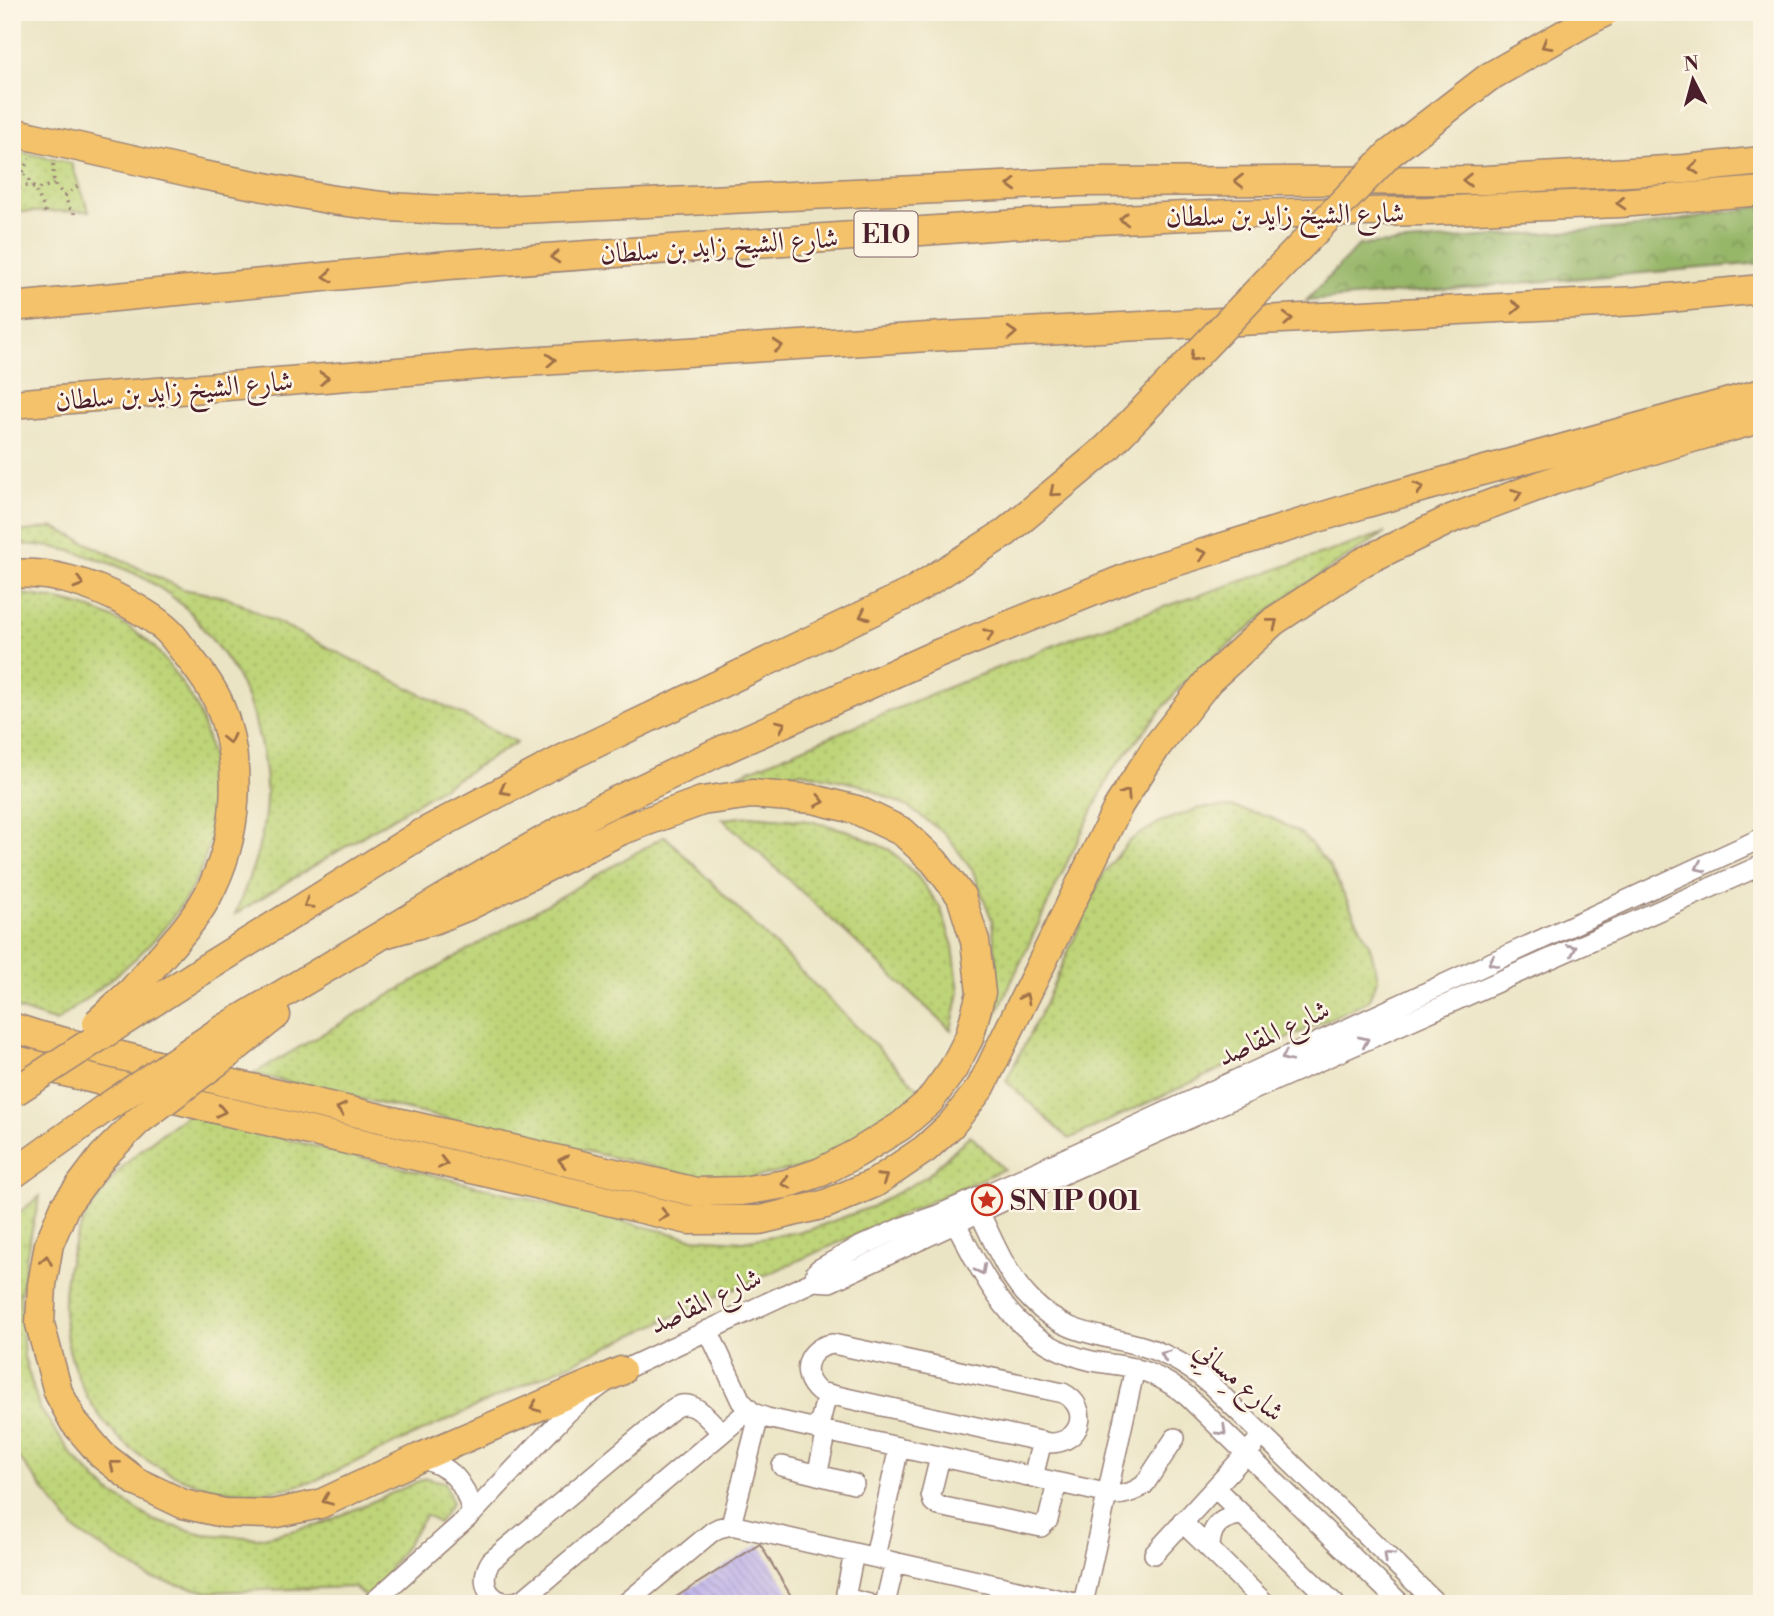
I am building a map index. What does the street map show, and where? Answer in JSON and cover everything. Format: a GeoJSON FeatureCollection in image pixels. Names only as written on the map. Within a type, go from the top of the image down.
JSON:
{"type":"FeatureCollection","features":[{"type":"Feature","properties":{"kind":"highway"},"geometry":{"type":"LineString","coordinates":[[13,1092],[421,834],[565,758],[911,593],[1005,533],[1107,448],[1389,154],[1489,77],[1605,12]]}},
{"type":"Feature","properties":{"kind":"highway"},"geometry":{"type":"LineString","coordinates":[[12,132],[202,175],[333,200],[445,210],[1081,183],[1486,180],[1685,169],[1762,161]]}},
{"type":"Feature","properties":{"kind":"highway","name":"شارع الشيخ زايد بن سلطان"},"geometry":{"type":"LineString","coordinates":[[12,307],[449,265],[1034,223],[1228,214],[1429,211],[1593,204],[1762,191]]}},
{"type":"Feature","properties":{"kind":"highway","name":"شارع الشيخ زايد بن سلطان"},"geometry":{"type":"LineString","coordinates":[[12,404],[493,364],[944,336],[1637,301],[1762,289]]}},
{"type":"Feature","properties":{"kind":"highway"},"geometry":{"type":"LineString","coordinates":[[12,1175],[104,1109],[278,1014],[314,976],[601,808],[718,752],[936,655],[1139,573],[1363,504],[1762,393]]}},
{"type":"Feature","properties":{"kind":"highway"},"geometry":{"type":"LineString","coordinates":[[12,1059],[689,1220],[760,1220],[827,1204],[875,1183],[925,1149],[951,1125],[981,1087],[1119,805],[1157,746],[1209,680],[1274,621],[1363,562],[1453,517],[1555,480],[1762,418]]}},
{"type":"Feature","properties":{"kind":"highway"},"geometry":{"type":"LineString","coordinates":[[12,574],[62,578],[104,590],[169,631],[217,700],[230,740],[235,787],[231,827],[222,861],[207,897],[185,930],[132,990],[90,1029],[13,1092]]}},
{"type":"Feature","properties":{"kind":"highway"},"geometry":{"type":"LineString","coordinates":[[12,1027],[230,1083],[696,1192],[742,1191],[786,1184],[821,1171],[901,1126],[929,1102],[953,1069],[969,1038],[981,993],[975,941],[961,896],[934,861],[903,832],[857,810],[813,799],[752,794],[702,802],[620,831],[468,906],[433,920],[387,933]]}},
{"type":"Feature","properties":{"kind":"highway"},"geometry":{"type":"LineString","coordinates":[[223,1043],[103,1156],[65,1206],[49,1244],[42,1285],[40,1324],[58,1392],[74,1422],[102,1455],[137,1482],[183,1504],[224,1513],[272,1514],[320,1504],[621,1371]]}},
{"type":"Feature","properties":{"kind":"street","name":"شارع المقاصد"},"geometry":{"type":"LineString","coordinates":[[371,1604],[472,1514],[568,1412],[621,1371],[814,1281],[816,1272],[822,1266],[903,1227],[953,1217],[1164,1121],[1762,838]]}},
{"type":"Feature","properties":{"kind":"street","name":"شارع المقاصد"},"geometry":{"type":"LineString","coordinates":[[1164,1121],[1762,865]]}},
{"type":"Feature","properties":{"kind":"street","name":"شارع مِسانِي"},"geometry":{"type":"LineString","coordinates":[[977,1206],[1009,1270],[1031,1301],[1059,1322],[1080,1332],[1142,1346],[1180,1361],[1210,1384],[1437,1604]]}},
{"type":"Feature","properties":{"kind":"street","name":"شارع مِسانِي"},"geometry":{"type":"LineString","coordinates":[[953,1217],[995,1296],[1021,1325],[1054,1348],[1072,1356],[1135,1368],[1162,1378],[1181,1391],[1397,1600]]}},
{"type":"Feature","properties":{"kind":"street"},"geometry":{"type":"LineString","coordinates":[[708,1330],[741,1401],[754,1413],[822,1430],[1114,1495],[1129,1494],[1144,1485],[1175,1438]]}},
{"type":"Feature","properties":{"kind":"street"},"geometry":{"type":"LineString","coordinates":[[833,1344],[1063,1393],[1069,1396],[1078,1408],[1079,1423],[1071,1436],[1057,1443],[827,1394],[813,1387],[807,1368],[812,1354],[825,1345],[833,1344]]}},
{"type":"Feature","properties":{"kind":"street"},"geometry":{"type":"LineString","coordinates":[[625,1604],[713,1531],[732,1525],[1081,1604],[1135,1368]]}},
{"type":"Feature","properties":{"kind":"street"},"geometry":{"type":"LineString","coordinates":[[817,1475],[827,1394]]}},
{"type":"Feature","properties":{"kind":"street"},"geometry":{"type":"LineString","coordinates":[[722,1433],[695,1407],[679,1405],[491,1561],[485,1574],[487,1589],[497,1600],[504,1602],[511,1603],[525,1598],[722,1433],[754,1413]]}},
{"type":"Feature","properties":{"kind":"street"},"geometry":{"type":"LineString","coordinates":[[732,1525],[754,1413]]}},
{"type":"Feature","properties":{"kind":"street"},"geometry":{"type":"LineString","coordinates":[[1154,1554],[1263,1435]]}},
{"type":"Feature","properties":{"kind":"street"},"geometry":{"type":"LineString","coordinates":[[1034,1477],[1042,1441]]}},
{"type":"Feature","properties":{"kind":"street"},"geometry":{"type":"LineString","coordinates":[[875,1558],[899,1447]]}},
{"type":"Feature","properties":{"kind":"street"},"geometry":{"type":"LineString","coordinates":[[940,1457],[931,1494],[933,1502],[939,1506],[988,1517],[1041,1527],[1048,1520],[1057,1483]]}},
{"type":"Feature","properties":{"kind":"street"},"geometry":{"type":"LineString","coordinates":[[419,1458],[435,1462],[449,1470],[469,1497],[472,1514]]}},
{"type":"Feature","properties":{"kind":"street"},"geometry":{"type":"LineString","coordinates":[[782,1466],[854,1484]]}},
{"type":"Feature","properties":{"kind":"street"},"geometry":{"type":"LineString","coordinates":[[1214,1488],[1335,1604]]}},
{"type":"Feature","properties":{"kind":"street"},"geometry":{"type":"LineString","coordinates":[[1210,1549],[1210,1540],[1217,1524],[1224,1519],[1242,1515]]}},
{"type":"Feature","properties":{"kind":"street"},"geometry":{"type":"LineString","coordinates":[[1182,1522],[1266,1604]]}},
{"type":"Feature","properties":{"kind":"street"},"geometry":{"type":"LineString","coordinates":[[854,1553],[846,1593],[849,1599],[869,1604]]}},
{"type":"Feature","properties":{"kind":"street"},"geometry":{"type":"LineString","coordinates":[[883,1604],[895,1562]]}},
{"type":"Feature","properties":{"kind":"street"},"geometry":{"type":"LineString","coordinates":[[1397,1600],[1411,1578]]}},
{"type":"Feature","properties":{"kind":"path"},"geometry":{"type":"LineString","coordinates":[[23,172],[33,155]]}},
{"type":"Feature","properties":{"kind":"path"},"geometry":{"type":"LineString","coordinates":[[53,162],[54,184],[65,196],[74,214]]}},
{"type":"Feature","properties":{"kind":"path"},"geometry":{"type":"LineString","coordinates":[[12,167],[23,172],[46,214]]}},
{"type":"Feature","properties":{"kind":"path"},"geometry":{"type":"LineString","coordinates":[[12,190],[27,186],[38,189],[54,184]]}},
{"type":"Feature","properties":{"kind":"path"},"geometry":{"type":"LineString","coordinates":[[65,196],[79,185]]}},
{"type":"Feature","properties":{"kind":"green space"},"geometry":{"type":"Polygon","coordinates":[[[12,150],[71,163],[89,211],[12,212],[12,150]]]}},
{"type":"Feature","properties":{"kind":"green space"},"geometry":{"type":"Polygon","coordinates":[[[1762,206],[1762,263],[1306,301],[1359,245],[1638,227],[1762,206]]]}},
{"type":"Feature","properties":{"kind":"green space"},"geometry":{"type":"Polygon","coordinates":[[[53,527],[183,589],[229,598],[517,742],[235,914],[258,852],[266,803],[264,762],[259,736],[240,681],[221,651],[190,612],[155,585],[117,566],[81,554],[42,546],[12,545],[12,533],[53,527]]]}},
{"type":"Feature","properties":{"kind":"green space"},"geometry":{"type":"Polygon","coordinates":[[[1385,533],[1293,592],[1184,682],[1112,771],[981,1047],[998,983],[992,920],[972,869],[944,833],[908,807],[861,785],[802,772],[738,775],[1080,635],[1385,533]]]}},
{"type":"Feature","properties":{"kind":"green space"},"geometry":{"type":"Polygon","coordinates":[[[22,594],[75,604],[109,616],[154,647],[197,708],[210,749],[215,791],[212,833],[207,853],[199,874],[176,913],[129,964],[56,1022],[12,1007],[12,595],[22,594]]]}},
{"type":"Feature","properties":{"kind":"green space"},"geometry":{"type":"Polygon","coordinates":[[[1231,807],[1268,816],[1302,834],[1329,865],[1370,946],[1378,978],[1368,1001],[1069,1139],[1006,1081],[1044,1006],[1103,874],[1129,841],[1160,822],[1200,808],[1231,807]]]}},
{"type":"Feature","properties":{"kind":"green space"},"geometry":{"type":"Polygon","coordinates":[[[750,816],[810,821],[849,831],[890,850],[917,876],[940,907],[953,946],[959,992],[951,1030],[723,819],[750,816]]]}},
{"type":"Feature","properties":{"kind":"green space"},"geometry":{"type":"Polygon","coordinates":[[[665,836],[924,1094],[821,1164],[741,1180],[698,1177],[253,1074],[665,836]]]}},
{"type":"Feature","properties":{"kind":"green space"},"geometry":{"type":"Polygon","coordinates":[[[187,1115],[691,1238],[743,1241],[809,1230],[871,1207],[927,1176],[970,1135],[1004,1169],[312,1482],[266,1492],[234,1491],[205,1486],[168,1472],[135,1452],[108,1427],[88,1397],[73,1364],[65,1329],[64,1292],[71,1256],[86,1217],[125,1164],[187,1115]]]}},
{"type":"Feature","properties":{"kind":"green space"},"geometry":{"type":"Polygon","coordinates":[[[40,1196],[20,1296],[24,1357],[39,1407],[73,1456],[108,1491],[155,1521],[203,1534],[259,1538],[319,1525],[426,1478],[445,1482],[452,1503],[438,1523],[426,1515],[369,1600],[354,1587],[208,1592],[150,1578],[76,1531],[19,1458],[12,1444],[12,1218],[40,1196]]]}},
{"type":"Feature","properties":{"kind":"building"},"geometry":{"type":"Polygon","coordinates":[[[760,1544],[791,1596],[777,1604],[665,1604],[760,1544]]]}},
{"type":"Feature","properties":{"kind":"place","name":"SN IP 001"},"geometry":{"type":"Point","coordinates":[987,1200]}}]}
